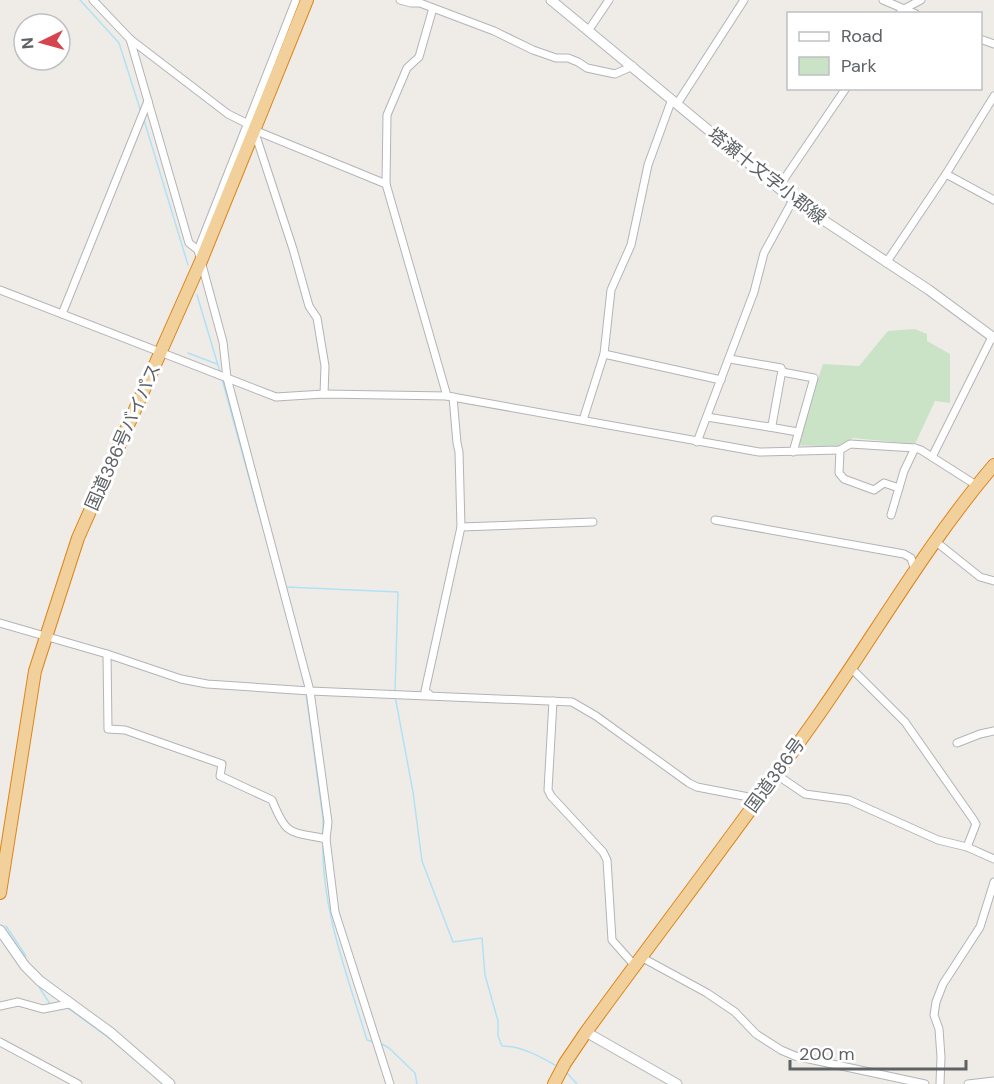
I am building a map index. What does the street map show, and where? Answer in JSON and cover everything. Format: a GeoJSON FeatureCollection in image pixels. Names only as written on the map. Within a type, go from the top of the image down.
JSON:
{"type":"FeatureCollection","features":[{"type":"Feature","properties":{"kind":"highway","name":"国道386号バイパス"},"geometry":{"type":"LineString","coordinates":[[0,892],[35,670],[78,538],[160,353],[251,127],[307,0]]}},
{"type":"Feature","properties":{"kind":"highway","name":"国道386号"},"geometry":{"type":"LineString","coordinates":[[554,1084],[586,1032],[777,775],[935,541],[976,485],[994,465]]}},
{"type":"Feature","properties":{"kind":"main road","name":"塔瀬十文字小郡線"},"geometry":{"type":"LineString","coordinates":[[551,0],[777,188],[929,290],[993,338]]}},
{"type":"Feature","properties":{"kind":"main road"},"geometry":{"type":"LineString","coordinates":[[0,930],[25,966],[40,981],[110,1032],[169,1084]]}},
{"type":"Feature","properties":{"kind":"main road"},"geometry":{"type":"LineString","coordinates":[[586,1032],[677,1084]]}},
{"type":"Feature","properties":{"kind":"street"},"geometry":{"type":"LineString","coordinates":[[93,0],[130,39],[228,114],[251,127],[386,184]]}},
{"type":"Feature","properties":{"kind":"street"},"geometry":{"type":"LineString","coordinates":[[296,0],[251,127],[293,249],[309,306],[317,318],[325,366],[324,394]]}},
{"type":"Feature","properties":{"kind":"street"},"geometry":{"type":"LineString","coordinates":[[400,0],[420,3],[511,38],[533,50],[556,58],[568,58],[587,68],[615,74],[633,66]]}},
{"type":"Feature","properties":{"kind":"street"},"geometry":{"type":"LineString","coordinates":[[588,31],[609,0]]}},
{"type":"Feature","properties":{"kind":"street"},"geometry":{"type":"LineString","coordinates":[[583,420],[604,354],[611,290],[631,244],[648,165],[675,101],[744,0]]}},
{"type":"Feature","properties":{"kind":"street"},"geometry":{"type":"LineString","coordinates":[[883,0],[901,11],[921,0]]}},
{"type":"Feature","properties":{"kind":"street"},"geometry":{"type":"LineString","coordinates":[[429,694],[426,691],[461,526],[459,452],[450,396],[386,184],[387,115],[407,68],[419,57],[433,8]]}},
{"type":"Feature","properties":{"kind":"street"},"geometry":{"type":"LineString","coordinates":[[130,39],[189,243],[200,256],[223,342],[227,378],[310,691],[328,822],[326,839],[328,870],[340,930],[390,1084]]}},
{"type":"Feature","properties":{"kind":"street"},"geometry":{"type":"LineString","coordinates":[[777,188],[845,90]]}},
{"type":"Feature","properties":{"kind":"street"},"geometry":{"type":"LineString","coordinates":[[886,263],[946,174],[994,96]]}},
{"type":"Feature","properties":{"kind":"street"},"geometry":{"type":"LineString","coordinates":[[63,312],[148,100]]}},
{"type":"Feature","properties":{"kind":"street"},"geometry":{"type":"LineString","coordinates":[[946,174],[994,200]]}},
{"type":"Feature","properties":{"kind":"street"},"geometry":{"type":"LineString","coordinates":[[697,442],[754,292],[764,253],[793,200]]}},
{"type":"Feature","properties":{"kind":"street"},"geometry":{"type":"LineString","coordinates":[[0,290],[63,312],[160,353],[276,396],[324,394],[450,396],[583,420],[582,422],[759,452],[840,450],[850,444],[915,448],[976,485]]}},
{"type":"Feature","properties":{"kind":"street"},"geometry":{"type":"LineString","coordinates":[[932,457],[993,338]]}},
{"type":"Feature","properties":{"kind":"street"},"geometry":{"type":"LineString","coordinates":[[604,354],[722,380]]}},
{"type":"Feature","properties":{"kind":"street"},"geometry":{"type":"LineString","coordinates":[[730,359],[781,368],[772,425],[769,427]]}},
{"type":"Feature","properties":{"kind":"street"},"geometry":{"type":"LineString","coordinates":[[782,372],[814,378],[793,452]]}},
{"type":"Feature","properties":{"kind":"street"},"geometry":{"type":"LineString","coordinates":[[707,417],[798,432]]}},
{"type":"Feature","properties":{"kind":"street"},"geometry":{"type":"LineString","coordinates":[[891,515],[904,471],[915,448]]}},
{"type":"Feature","properties":{"kind":"street"},"geometry":{"type":"LineString","coordinates":[[840,450],[839,473],[843,478],[874,490],[884,483],[899,488]]}},
{"type":"Feature","properties":{"kind":"street"},"geometry":{"type":"LineString","coordinates":[[715,520],[904,554],[911,558],[915,571]]}},
{"type":"Feature","properties":{"kind":"street"},"geometry":{"type":"LineString","coordinates":[[461,526],[594,522]]}},
{"type":"Feature","properties":{"kind":"street"},"geometry":{"type":"LineString","coordinates":[[935,541],[980,577],[994,581]]}},
{"type":"Feature","properties":{"kind":"street"},"geometry":{"type":"LineString","coordinates":[[0,623],[196,682],[310,691],[429,694],[572,702],[596,716],[689,783],[698,787],[759,799]]}},
{"type":"Feature","properties":{"kind":"street"},"geometry":{"type":"LineString","coordinates":[[107,654],[108,729],[125,730],[222,764],[220,776],[272,800],[281,822],[290,831],[326,839]]}},
{"type":"Feature","properties":{"kind":"street"},"geometry":{"type":"LineString","coordinates":[[851,668],[904,722],[973,819],[976,824],[967,848]]}},
{"type":"Feature","properties":{"kind":"street"},"geometry":{"type":"LineString","coordinates":[[553,701],[548,790],[608,860],[612,940],[638,961],[707,993],[735,1012],[756,1034],[781,1050],[795,1056],[925,1084]]}},
{"type":"Feature","properties":{"kind":"street"},"geometry":{"type":"LineString","coordinates":[[957,743],[980,734],[994,732]]}},
{"type":"Feature","properties":{"kind":"street"},"geometry":{"type":"LineString","coordinates":[[777,775],[806,794],[849,800],[938,840],[994,859]]}},
{"type":"Feature","properties":{"kind":"street"},"geometry":{"type":"LineString","coordinates":[[940,1084],[939,1029],[934,1015],[936,1002],[943,984],[980,927],[994,882]]}},
{"type":"Feature","properties":{"kind":"street"},"geometry":{"type":"LineString","coordinates":[[0,1006],[18,1002],[43,1009],[69,1004]]}},
{"type":"Feature","properties":{"kind":"street"},"geometry":{"type":"LineString","coordinates":[[0,1042],[78,1084]]}},
{"type":"Feature","properties":{"kind":"street"},"geometry":{"type":"LineString","coordinates":[[968,1084],[994,1081]]}},
{"type":"Feature","properties":{"kind":"green space"},"geometry":{"type":"Polygon","coordinates":[[[915,329],[927,334],[927,341],[950,354],[950,403],[935,401],[915,444],[853,438],[838,447],[796,445],[823,364],[859,366],[888,331],[915,329]]]}},
{"type":"Feature","properties":{"kind":"waterway"},"geometry":{"type":"LineString","coordinates":[[80,0],[119,43],[141,112]]}},
{"type":"Feature","properties":{"kind":"waterway"},"geometry":{"type":"LineString","coordinates":[[144,120],[188,265]]}},
{"type":"Feature","properties":{"kind":"waterway"},"geometry":{"type":"LineString","coordinates":[[197,295],[220,372]]}},
{"type":"Feature","properties":{"kind":"waterway"},"geometry":{"type":"LineString","coordinates":[[188,353],[217,364]]}},
{"type":"Feature","properties":{"kind":"waterway"},"geometry":{"type":"LineString","coordinates":[[222,379],[259,514]]}},
{"type":"Feature","properties":{"kind":"waterway"},"geometry":{"type":"LineString","coordinates":[[287,587],[398,592],[395,691]]}},
{"type":"Feature","properties":{"kind":"waterway"},"geometry":{"type":"LineString","coordinates":[[303,678],[305,686]]}},
{"type":"Feature","properties":{"kind":"waterway"},"geometry":{"type":"LineString","coordinates":[[306,693],[323,819],[323,837]]}},
{"type":"Feature","properties":{"kind":"waterway"},"geometry":{"type":"LineString","coordinates":[[395,696],[413,792],[422,861],[453,942],[482,938],[485,975],[498,1021],[498,1036],[502,1046],[523,1050],[555,1065]]}},
{"type":"Feature","properties":{"kind":"waterway"},"geometry":{"type":"LineString","coordinates":[[323,842],[326,891],[337,941],[367,1040],[374,1042]]}},
{"type":"Feature","properties":{"kind":"waterway"},"geometry":{"type":"LineString","coordinates":[[6,926],[26,956]]}},
{"type":"Feature","properties":{"kind":"waterway"},"geometry":{"type":"LineString","coordinates":[[39,987],[50,1004]]}},
{"type":"Feature","properties":{"kind":"waterway"},"geometry":{"type":"LineString","coordinates":[[68,1008],[138,1062]]}},
{"type":"Feature","properties":{"kind":"waterway"},"geometry":{"type":"LineString","coordinates":[[382,1044],[415,1073],[417,1084]]}},
{"type":"Feature","properties":{"kind":"waterway"},"geometry":{"type":"LineString","coordinates":[[566,1072],[577,1084]]}}]}
